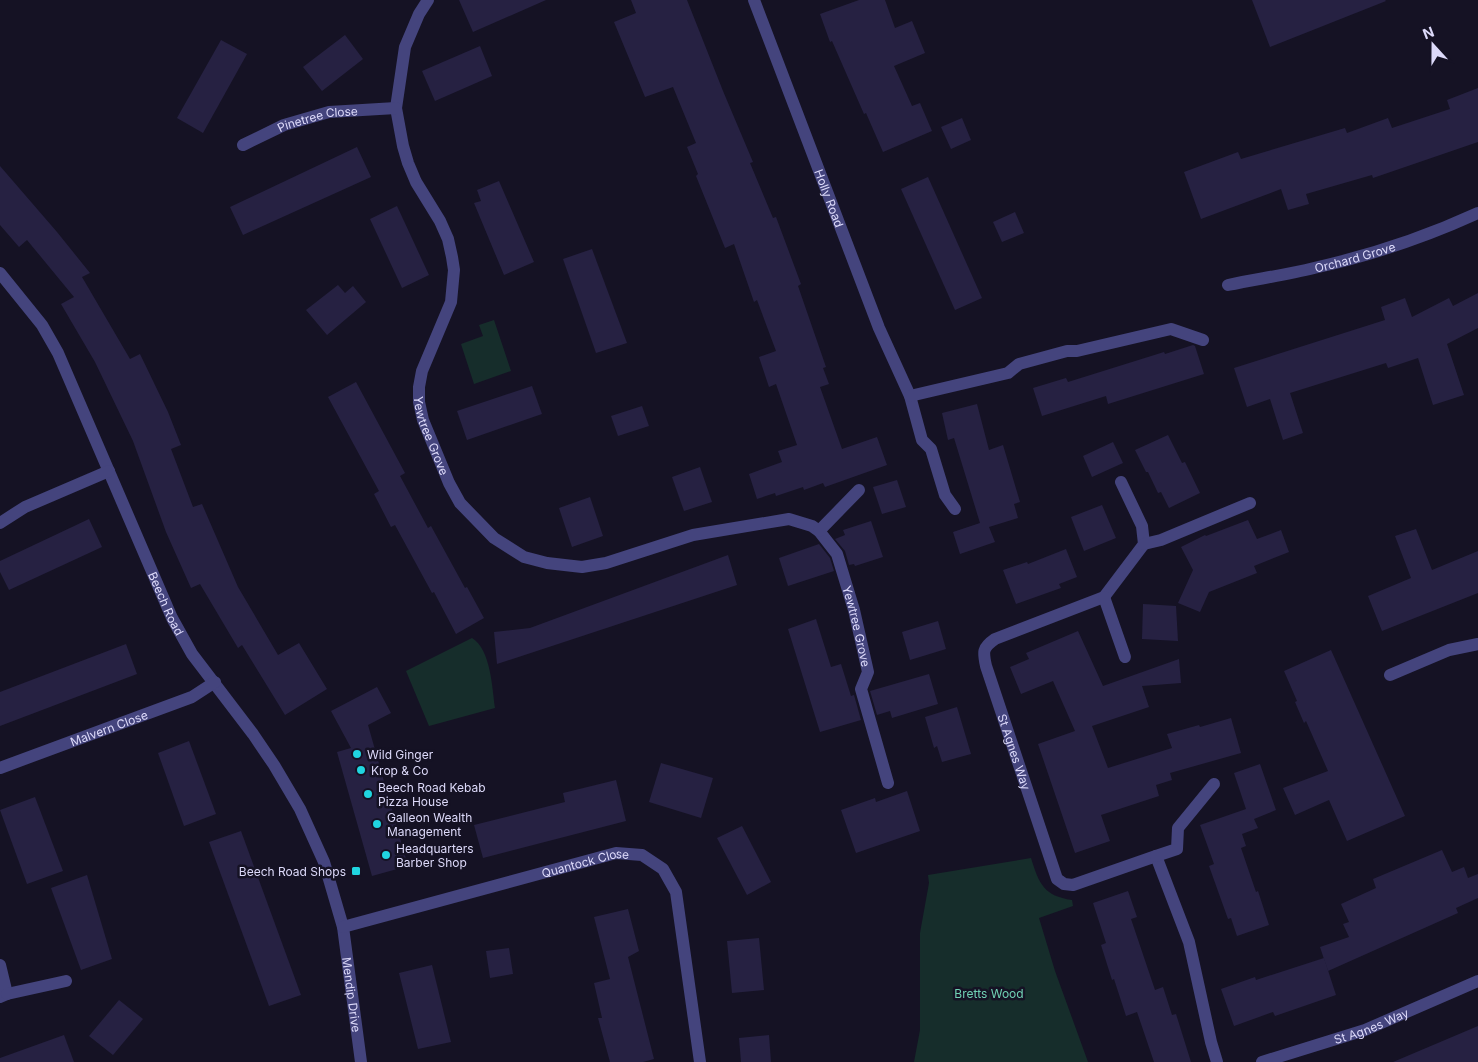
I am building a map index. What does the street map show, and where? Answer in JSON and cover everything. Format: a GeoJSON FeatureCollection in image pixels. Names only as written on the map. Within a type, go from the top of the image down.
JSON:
{"type":"FeatureCollection","features":[{"type":"Feature","properties":{"kind":"street","name":"Yewtree Grove"},"geometry":{"type":"LineString","coordinates":[[428,0],[419,14],[405,47],[396,108],[408,163],[448,239],[454,270],[451,302],[422,370],[419,402],[423,420],[449,483],[460,503],[494,538],[524,557],[547,563],[582,567],[606,563],[692,535],[789,519],[812,526],[819,531],[837,554],[854,610],[868,672],[861,689],[888,783]]}},
{"type":"Feature","properties":{"kind":"street","name":"Holly Road"},"geometry":{"type":"LineString","coordinates":[[754,0],[878,328],[910,396],[922,440],[931,449],[945,495],[955,509]]}},
{"type":"Feature","properties":{"kind":"street","name":"Pinetree Close"},"geometry":{"type":"LineString","coordinates":[[244,146],[284,125],[329,112],[396,108]]}},
{"type":"Feature","properties":{"kind":"street","name":"Orchard Grove"},"geometry":{"type":"LineString","coordinates":[[1228,285],[1315,268],[1394,245],[1478,213]]}},
{"type":"Feature","properties":{"kind":"street","name":"Beech Road"},"geometry":{"type":"LineString","coordinates":[[0,273],[42,325],[58,353],[172,618],[192,654],[264,749],[300,809],[324,862],[343,927]]}},
{"type":"Feature","properties":{"kind":"street"},"geometry":{"type":"LineString","coordinates":[[910,396],[1008,372],[1019,364],[1067,350],[1077,351],[1172,328],[1203,340]]}},
{"type":"Feature","properties":{"kind":"street"},"geometry":{"type":"LineString","coordinates":[[0,523],[25,507],[109,471]]}},
{"type":"Feature","properties":{"kind":"street"},"geometry":{"type":"LineString","coordinates":[[1121,482],[1142,526],[1144,544]]}},
{"type":"Feature","properties":{"kind":"street"},"geometry":{"type":"LineString","coordinates":[[819,531],[859,490]]}},
{"type":"Feature","properties":{"kind":"street"},"geometry":{"type":"LineString","coordinates":[[1125,657],[1104,597],[1144,544],[1161,540],[1250,503]]}},
{"type":"Feature","properties":{"kind":"street","name":"St Agnes Way"},"geometry":{"type":"LineString","coordinates":[[1104,597],[995,639],[986,645],[983,653],[1057,879],[1064,884],[1073,885],[1177,849],[1178,828],[1214,784]]}},
{"type":"Feature","properties":{"kind":"street"},"geometry":{"type":"LineString","coordinates":[[1390,675],[1449,650],[1478,644]]}},
{"type":"Feature","properties":{"kind":"street","name":"Malvern Close"},"geometry":{"type":"LineString","coordinates":[[0,768],[192,697],[214,682]]}},
{"type":"Feature","properties":{"kind":"street","name":"Quantock Close"},"geometry":{"type":"LineString","coordinates":[[343,927],[616,853],[642,855],[663,869],[676,892],[700,1062]]}},
{"type":"Feature","properties":{"kind":"street"},"geometry":{"type":"LineString","coordinates":[[1156,856],[1189,942],[1217,1062]]}},
{"type":"Feature","properties":{"kind":"street","name":"Mendip Drive"},"geometry":{"type":"LineString","coordinates":[[343,927],[361,1062]]}},
{"type":"Feature","properties":{"kind":"street"},"geometry":{"type":"LineString","coordinates":[[0,965],[3,995],[66,981]]}},
{"type":"Feature","properties":{"kind":"street","name":"St Agnes Way"},"geometry":{"type":"LineString","coordinates":[[1262,1062],[1365,1030],[1478,981]]}},
{"type":"Feature","properties":{"kind":"green space"},"geometry":{"type":"Polygon","coordinates":[[[494,320],[511,371],[474,384],[461,344],[483,336],[479,325],[494,320]]]}},
{"type":"Feature","properties":{"kind":"green space"},"geometry":{"type":"Polygon","coordinates":[[[472,638],[483,651],[487,660],[495,708],[429,726],[406,671],[472,638]]]}},
{"type":"Feature","properties":{"kind":"green space","name":"Bretts Wood"},"geometry":{"type":"Polygon","coordinates":[[[1031,858],[1040,882],[1044,887],[1055,895],[1072,900],[1073,906],[1039,918],[1055,971],[1088,1062],[914,1062],[920,1030],[920,933],[929,883],[928,875],[1031,858]]]}},
{"type":"Feature","properties":{"kind":"building"},"geometry":{"type":"Polygon","coordinates":[[[459,0],[546,0],[473,32],[459,0]]]}},
{"type":"Feature","properties":{"kind":"building"},"geometry":{"type":"Polygon","coordinates":[[[631,0],[687,0],[753,162],[750,163],[773,218],[776,217],[801,284],[798,286],[826,367],[823,368],[829,384],[820,387],[842,449],[877,437],[887,465],[825,487],[823,483],[804,490],[803,487],[776,496],[775,493],[757,499],[749,474],[782,462],[778,451],[797,445],[776,384],[769,387],[759,357],[776,351],[757,300],[754,302],[734,244],[725,248],[696,176],[698,174],[687,147],[696,143],[673,87],[645,97],[614,22],[636,13],[631,0]]]}},
{"type":"Feature","properties":{"kind":"building"},"geometry":{"type":"Polygon","coordinates":[[[859,0],[885,0],[895,28],[912,21],[925,53],[894,66],[912,106],[920,103],[932,131],[883,152],[832,41],[830,42],[820,14],[859,0]]]}},
{"type":"Feature","properties":{"kind":"building"},"geometry":{"type":"Polygon","coordinates":[[[1252,0],[1385,0],[1386,1],[1270,47],[1252,0]]]}},
{"type":"Feature","properties":{"kind":"building"},"geometry":{"type":"Polygon","coordinates":[[[345,35],[363,59],[322,91],[303,67],[345,35]]]}},
{"type":"Feature","properties":{"kind":"building"},"geometry":{"type":"Polygon","coordinates":[[[221,40],[247,54],[203,133],[177,118],[221,40]]]}},
{"type":"Feature","properties":{"kind":"building"},"geometry":{"type":"Polygon","coordinates":[[[480,46],[492,76],[435,101],[422,71],[480,46]]]}},
{"type":"Feature","properties":{"kind":"building"},"geometry":{"type":"Polygon","coordinates":[[[1478,88],[1478,142],[1373,178],[1372,175],[1306,194],[1309,204],[1288,210],[1281,189],[1201,219],[1184,172],[1238,152],[1241,159],[1345,128],[1347,133],[1388,118],[1392,128],[1450,109],[1447,100],[1478,88]]]}},
{"type":"Feature","properties":{"kind":"building"},"geometry":{"type":"Polygon","coordinates":[[[962,118],[971,140],[951,149],[941,127],[962,118]]]}},
{"type":"Feature","properties":{"kind":"building"},"geometry":{"type":"Polygon","coordinates":[[[357,147],[371,177],[243,235],[230,207],[357,147]]]}},
{"type":"Feature","properties":{"kind":"building"},"geometry":{"type":"Polygon","coordinates":[[[0,166],[90,273],[82,277],[130,359],[140,354],[168,412],[181,445],[171,449],[193,507],[202,504],[238,587],[278,655],[299,643],[327,689],[285,715],[242,645],[238,648],[200,584],[191,588],[166,532],[133,441],[95,362],[61,304],[74,297],[27,240],[19,247],[0,225],[0,166]]]}},
{"type":"Feature","properties":{"kind":"building"},"geometry":{"type":"Polygon","coordinates":[[[928,177],[982,298],[955,310],[901,189],[928,177]]]}},
{"type":"Feature","properties":{"kind":"building"},"geometry":{"type":"Polygon","coordinates":[[[499,181],[534,262],[504,275],[474,203],[481,201],[477,190],[499,181]]]}},
{"type":"Feature","properties":{"kind":"building"},"geometry":{"type":"Polygon","coordinates":[[[397,206],[429,275],[402,288],[370,219],[397,206]]]}},
{"type":"Feature","properties":{"kind":"building"},"geometry":{"type":"Polygon","coordinates":[[[1015,212],[1024,233],[1002,242],[993,222],[1015,212]]]}},
{"type":"Feature","properties":{"kind":"building"},"geometry":{"type":"Polygon","coordinates":[[[592,249],[627,343],[596,353],[563,259],[592,249]]]}},
{"type":"Feature","properties":{"kind":"building"},"geometry":{"type":"Polygon","coordinates":[[[338,285],[345,293],[353,286],[366,302],[327,335],[306,310],[338,285]]]}},
{"type":"Feature","properties":{"kind":"building"},"geometry":{"type":"Polygon","coordinates":[[[1478,293],[1478,328],[1447,344],[1464,395],[1433,405],[1418,358],[1388,368],[1386,363],[1290,393],[1303,433],[1283,440],[1270,399],[1247,407],[1234,368],[1385,320],[1381,307],[1405,298],[1412,317],[1449,298],[1453,306],[1478,293]]]}},
{"type":"Feature","properties":{"kind":"building"},"geometry":{"type":"Polygon","coordinates":[[[1195,346],[1204,374],[1108,404],[1106,396],[1042,416],[1033,388],[1066,378],[1068,382],[1164,352],[1165,354],[1195,346]]]}},
{"type":"Feature","properties":{"kind":"building"},"geometry":{"type":"Polygon","coordinates":[[[356,382],[405,473],[400,476],[428,528],[431,526],[484,618],[456,634],[395,525],[391,527],[374,494],[379,491],[328,397],[356,382]]]}},
{"type":"Feature","properties":{"kind":"building"},"geometry":{"type":"Polygon","coordinates":[[[532,386],[542,414],[467,440],[457,411],[532,386]]]}},
{"type":"Feature","properties":{"kind":"building"},"geometry":{"type":"Polygon","coordinates":[[[977,404],[989,450],[1003,445],[1020,502],[1014,504],[1018,518],[989,527],[995,542],[960,554],[953,532],[980,523],[954,438],[948,440],[942,413],[977,404]]]}},
{"type":"Feature","properties":{"kind":"building"},"geometry":{"type":"Polygon","coordinates":[[[642,406],[649,426],[618,436],[611,416],[642,406]]]}},
{"type":"Feature","properties":{"kind":"building"},"geometry":{"type":"Polygon","coordinates":[[[1168,435],[1182,463],[1185,462],[1200,493],[1169,508],[1161,492],[1158,493],[1135,450],[1168,435]]]}},
{"type":"Feature","properties":{"kind":"building"},"geometry":{"type":"Polygon","coordinates":[[[1113,442],[1123,463],[1092,477],[1083,456],[1113,442]]]}},
{"type":"Feature","properties":{"kind":"building"},"geometry":{"type":"Polygon","coordinates":[[[700,467],[712,502],[684,511],[672,477],[700,467]]]}},
{"type":"Feature","properties":{"kind":"building"},"geometry":{"type":"Polygon","coordinates":[[[897,480],[906,507],[882,514],[873,487],[897,480]]]}},
{"type":"Feature","properties":{"kind":"building"},"geometry":{"type":"Polygon","coordinates":[[[590,497],[603,536],[572,547],[559,508],[590,497]]]}},
{"type":"Feature","properties":{"kind":"building"},"geometry":{"type":"Polygon","coordinates":[[[1102,505],[1116,538],[1084,551],[1071,517],[1102,505]]]}},
{"type":"Feature","properties":{"kind":"building"},"geometry":{"type":"Polygon","coordinates":[[[89,519],[102,547],[9,590],[0,572],[0,561],[89,519]]]}},
{"type":"Feature","properties":{"kind":"building"},"geometry":{"type":"Polygon","coordinates":[[[1248,520],[1257,539],[1281,530],[1289,552],[1254,566],[1257,573],[1209,592],[1200,612],[1178,603],[1193,570],[1181,547],[1205,535],[1248,520]]]}},
{"type":"Feature","properties":{"kind":"building"},"geometry":{"type":"Polygon","coordinates":[[[871,521],[883,557],[855,566],[854,564],[849,565],[845,551],[835,539],[845,535],[843,530],[871,521]]]}},
{"type":"Feature","properties":{"kind":"building"},"geometry":{"type":"Polygon","coordinates":[[[1416,529],[1432,570],[1478,551],[1478,593],[1382,631],[1368,596],[1411,578],[1395,536],[1416,529]]]}},
{"type":"Feature","properties":{"kind":"building"},"geometry":{"type":"Polygon","coordinates":[[[819,544],[830,558],[834,571],[788,586],[779,558],[819,544]]]}},
{"type":"Feature","properties":{"kind":"building"},"geometry":{"type":"Polygon","coordinates":[[[1066,549],[1077,577],[1059,584],[1061,588],[1016,604],[1003,570],[1027,562],[1028,564],[1066,549]]]}},
{"type":"Feature","properties":{"kind":"building"},"geometry":{"type":"Polygon","coordinates":[[[728,555],[737,585],[497,664],[494,632],[530,628],[728,555]]]}},
{"type":"Feature","properties":{"kind":"building"},"geometry":{"type":"Polygon","coordinates":[[[1143,604],[1176,606],[1178,641],[1142,639],[1143,604]]]}},
{"type":"Feature","properties":{"kind":"building"},"geometry":{"type":"Polygon","coordinates":[[[816,619],[831,667],[841,664],[851,696],[854,695],[861,720],[820,732],[788,629],[816,619]]]}},
{"type":"Feature","properties":{"kind":"building"},"geometry":{"type":"Polygon","coordinates":[[[938,621],[946,649],[910,660],[902,632],[938,621]]]}},
{"type":"Feature","properties":{"kind":"building"},"geometry":{"type":"Polygon","coordinates":[[[1078,631],[1103,686],[1179,659],[1181,683],[1142,686],[1149,707],[1092,726],[1108,768],[1172,748],[1167,734],[1231,718],[1241,753],[1170,773],[1172,780],[1156,785],[1159,796],[1101,815],[1110,841],[1075,853],[1038,744],[1075,731],[1053,681],[1021,694],[1010,667],[1029,659],[1026,653],[1078,631]]]}},
{"type":"Feature","properties":{"kind":"building"},"geometry":{"type":"Polygon","coordinates":[[[126,644],[137,674],[0,726],[0,692],[126,644]]]}},
{"type":"Feature","properties":{"kind":"building"},"geometry":{"type":"Polygon","coordinates":[[[1331,650],[1405,816],[1347,841],[1329,800],[1295,815],[1283,788],[1328,771],[1306,721],[1304,723],[1284,671],[1331,650]]]}},
{"type":"Feature","properties":{"kind":"building"},"geometry":{"type":"Polygon","coordinates":[[[929,674],[938,704],[892,718],[890,711],[877,715],[870,691],[929,674]]]}},
{"type":"Feature","properties":{"kind":"building"},"geometry":{"type":"Polygon","coordinates":[[[377,687],[391,713],[368,725],[408,866],[372,876],[337,752],[351,748],[331,711],[377,687]]]}},
{"type":"Feature","properties":{"kind":"building"},"geometry":{"type":"Polygon","coordinates":[[[957,707],[971,754],[942,762],[937,746],[934,748],[925,717],[957,707]]]}},
{"type":"Feature","properties":{"kind":"building"},"geometry":{"type":"Polygon","coordinates":[[[189,741],[216,814],[184,826],[158,753],[189,741]]]}},
{"type":"Feature","properties":{"kind":"building"},"geometry":{"type":"Polygon","coordinates":[[[661,763],[713,778],[701,818],[649,802],[661,763]]]}},
{"type":"Feature","properties":{"kind":"building"},"geometry":{"type":"Polygon","coordinates":[[[1260,764],[1276,810],[1254,819],[1258,828],[1242,834],[1246,846],[1241,848],[1269,925],[1237,936],[1231,918],[1228,919],[1209,866],[1214,864],[1200,825],[1246,809],[1234,773],[1260,764]]]}},
{"type":"Feature","properties":{"kind":"building"},"geometry":{"type":"Polygon","coordinates":[[[616,780],[626,821],[483,858],[474,825],[565,802],[563,793],[616,780]]]}},
{"type":"Feature","properties":{"kind":"building"},"geometry":{"type":"Polygon","coordinates":[[[907,791],[920,831],[856,853],[841,810],[875,798],[876,802],[907,791]]]}},
{"type":"Feature","properties":{"kind":"building"},"geometry":{"type":"Polygon","coordinates":[[[35,797],[63,871],[27,884],[0,810],[35,797]]]}},
{"type":"Feature","properties":{"kind":"building"},"geometry":{"type":"Polygon","coordinates":[[[742,826],[771,882],[747,895],[717,838],[742,826]]]}},
{"type":"Feature","properties":{"kind":"building"},"geometry":{"type":"Polygon","coordinates":[[[241,831],[301,995],[269,1006],[209,842],[241,831]]]}},
{"type":"Feature","properties":{"kind":"building"},"geometry":{"type":"Polygon","coordinates":[[[1442,850],[1452,872],[1464,867],[1468,878],[1478,874],[1478,898],[1456,908],[1458,913],[1328,971],[1320,947],[1349,937],[1343,924],[1349,922],[1341,904],[1376,888],[1373,879],[1442,850]]]}},
{"type":"Feature","properties":{"kind":"building"},"geometry":{"type":"Polygon","coordinates":[[[87,875],[112,959],[81,970],[51,888],[87,875]]]}},
{"type":"Feature","properties":{"kind":"building"},"geometry":{"type":"Polygon","coordinates":[[[1128,891],[1137,917],[1131,919],[1155,990],[1163,987],[1172,1015],[1176,1014],[1191,1062],[1154,1062],[1137,1012],[1126,1016],[1114,979],[1112,980],[1101,945],[1106,943],[1093,903],[1128,891]]]}},
{"type":"Feature","properties":{"kind":"building"},"geometry":{"type":"Polygon","coordinates":[[[628,909],[639,951],[628,957],[654,1059],[643,1062],[610,1062],[598,1018],[602,1018],[594,983],[610,979],[594,917],[628,909]]]}},
{"type":"Feature","properties":{"kind":"building"},"geometry":{"type":"Polygon","coordinates":[[[759,938],[764,990],[732,993],[727,941],[759,938]]]}},
{"type":"Feature","properties":{"kind":"building"},"geometry":{"type":"Polygon","coordinates":[[[509,948],[513,974],[490,978],[486,951],[509,948]]]}},
{"type":"Feature","properties":{"kind":"building"},"geometry":{"type":"Polygon","coordinates":[[[1324,958],[1336,995],[1275,1016],[1273,1012],[1234,1026],[1221,989],[1255,977],[1256,980],[1324,958]]]}},
{"type":"Feature","properties":{"kind":"building"},"geometry":{"type":"Polygon","coordinates":[[[432,965],[451,1042],[418,1049],[399,973],[432,965]]]}},
{"type":"Feature","properties":{"kind":"building"},"geometry":{"type":"Polygon","coordinates":[[[119,1000],[143,1019],[113,1055],[89,1036],[119,1000]]]}},
{"type":"Feature","properties":{"kind":"building"},"geometry":{"type":"Polygon","coordinates":[[[1478,1026],[1478,1062],[1393,1062],[1478,1026]]]}},
{"type":"Feature","properties":{"kind":"building"},"geometry":{"type":"Polygon","coordinates":[[[64,1035],[74,1062],[0,1062],[0,1058],[64,1035]]]}},
{"type":"Feature","properties":{"kind":"building"},"geometry":{"type":"Polygon","coordinates":[[[769,1035],[771,1062],[741,1062],[739,1038],[769,1035]]]}},
{"type":"Feature","properties":{"kind":"place","name":"Wild Ginger"},"geometry":{"type":"Point","coordinates":[357,754]}},
{"type":"Feature","properties":{"kind":"place","name":"Krop & Co"},"geometry":{"type":"Point","coordinates":[361,770]}},
{"type":"Feature","properties":{"kind":"place","name":"Beech Road Kebab Pizza House"},"geometry":{"type":"Point","coordinates":[368,794]}},
{"type":"Feature","properties":{"kind":"place","name":"Galleon Wealth Management"},"geometry":{"type":"Point","coordinates":[377,824]}},
{"type":"Feature","properties":{"kind":"place","name":"Headquarters Barber Shop"},"geometry":{"type":"Point","coordinates":[386,855]}},
{"type":"Feature","properties":{"kind":"place","name":"Beech Road Shops"},"geometry":{"type":"Point","coordinates":[356,871]}}]}
